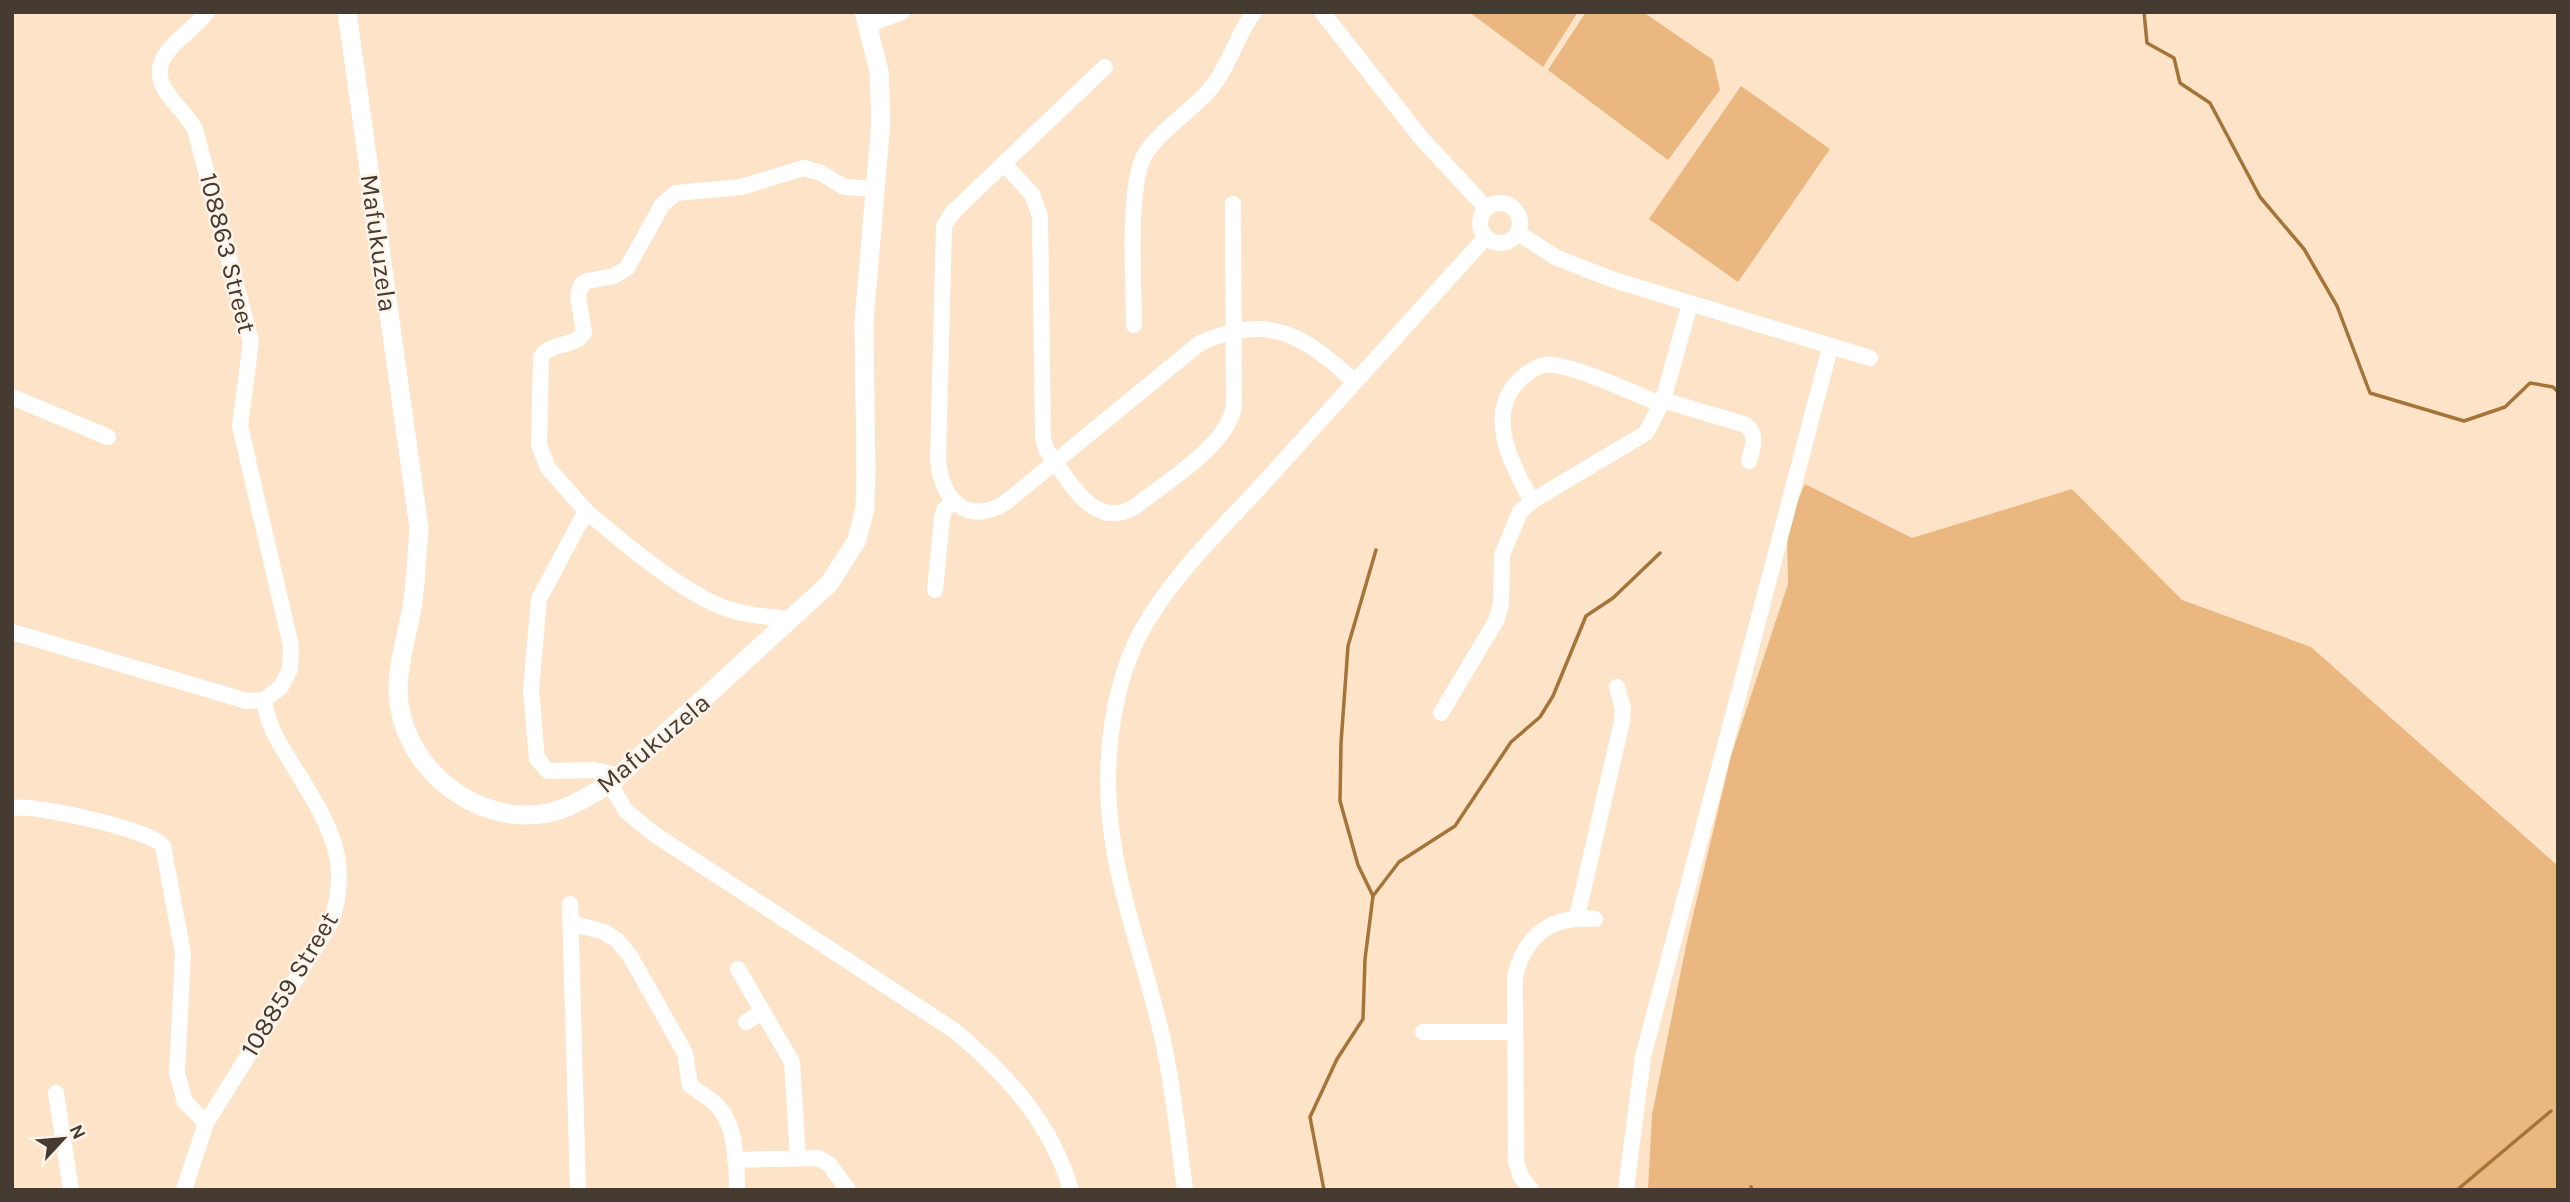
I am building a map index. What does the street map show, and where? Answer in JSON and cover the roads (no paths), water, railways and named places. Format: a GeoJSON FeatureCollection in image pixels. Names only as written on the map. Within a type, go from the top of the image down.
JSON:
{"type":"FeatureCollection","features":[{"type":"Feature","properties":{"kind":"main road","name":"Mafukuzela"},"geometry":{"type":"LineString","coordinates":[[347,12],[419,528],[412,605],[398,692],[409,738],[440,781],[465,799],[494,811],[520,815],[548,813],[575,805],[615,780],[829,584],[845,564],[857,540],[864,508],[864,322],[882,94],[866,19]]}},
{"type":"Feature","properties":{"kind":"street","name":"108863 Street"},"geometry":{"type":"LineString","coordinates":[[207,12],[168,51],[159,68],[163,84],[186,113],[199,139],[216,217],[251,342],[250,370],[239,413],[240,426],[291,646],[290,669],[286,680],[264,700]]}},
{"type":"Feature","properties":{"kind":"street"},"geometry":{"type":"LineString","coordinates":[[866,19],[902,12]]}},
{"type":"Feature","properties":{"kind":"street"},"geometry":{"type":"LineString","coordinates":[[1134,325],[1135,198],[1140,164],[1154,143],[1210,89],[1254,12]]}},
{"type":"Feature","properties":{"kind":"street"},"geometry":{"type":"LineString","coordinates":[[1322,12],[1422,139],[1486,208]]}},
{"type":"Feature","properties":{"kind":"street"},"geometry":{"type":"LineString","coordinates":[[1105,66],[953,213],[941,237],[938,460],[940,479],[954,502],[966,509],[977,511],[997,507],[1200,343],[1234,329],[1263,328],[1283,332],[1326,356],[1354,381]]}},
{"type":"Feature","properties":{"kind":"street"},"geometry":{"type":"LineString","coordinates":[[1004,164],[1032,194],[1040,216],[1042,422],[1046,449],[1094,510],[1117,515],[1136,506],[1213,444],[1229,425],[1234,405],[1233,204]]}},
{"type":"Feature","properties":{"kind":"street"},"geometry":{"type":"LineString","coordinates":[[792,619],[752,616],[725,609],[685,586],[586,511],[548,468],[539,445],[541,357],[550,348],[575,341],[584,333],[578,296],[581,285],[587,281],[614,276],[627,268],[662,205],[676,193],[741,187],[804,168],[821,173],[844,187],[876,189]]}},
{"type":"Feature","properties":{"kind":"street"},"geometry":{"type":"LineString","coordinates":[[1502,202],[1513,206],[1521,222],[1518,233],[1507,242],[1492,241],[1486,237],[1480,219],[1486,208],[1502,202]]}},
{"type":"Feature","properties":{"kind":"street"},"geometry":{"type":"LineString","coordinates":[[1518,233],[1557,258],[1614,280],[1870,358]]}},
{"type":"Feature","properties":{"kind":"street"},"geometry":{"type":"LineString","coordinates":[[1185,1190],[1173,1095],[1161,1033],[1111,832],[1108,780],[1114,714],[1141,632],[1187,564],[1486,237]]}},
{"type":"Feature","properties":{"kind":"street"},"geometry":{"type":"LineString","coordinates":[[1441,713],[1496,621],[1501,604],[1502,555],[1520,512],[1532,501],[1638,439],[1650,426],[1662,402],[1690,304]]}},
{"type":"Feature","properties":{"kind":"street"},"geometry":{"type":"LineString","coordinates":[[1626,1190],[1643,1056],[1830,348]]}},
{"type":"Feature","properties":{"kind":"street"},"geometry":{"type":"LineString","coordinates":[[1532,501],[1508,455],[1503,405],[1513,384],[1533,369],[1554,365],[1662,402],[1746,425],[1755,442],[1749,461]]}},
{"type":"Feature","properties":{"kind":"street"},"geometry":{"type":"LineString","coordinates":[[12,397],[108,437]]}},
{"type":"Feature","properties":{"kind":"street"},"geometry":{"type":"LineString","coordinates":[[935,590],[942,518],[944,510],[954,502]]}},
{"type":"Feature","properties":{"kind":"street"},"geometry":{"type":"LineString","coordinates":[[586,511],[539,599],[531,690],[537,759],[548,771],[594,771],[615,780],[626,811],[654,834],[955,1031],[1016,1086],[1051,1140],[1071,1190]]}},
{"type":"Feature","properties":{"kind":"street"},"geometry":{"type":"LineString","coordinates":[[12,632],[247,701],[264,700]]}},
{"type":"Feature","properties":{"kind":"street"},"geometry":{"type":"LineString","coordinates":[[1577,917],[1622,721],[1623,708],[1617,687]]}},
{"type":"Feature","properties":{"kind":"street","name":"108859 Street"},"geometry":{"type":"LineString","coordinates":[[184,1190],[206,1123],[330,924],[341,886],[335,843],[273,732],[264,700]]}},
{"type":"Feature","properties":{"kind":"street"},"geometry":{"type":"LineString","coordinates":[[12,808],[36,807],[57,811],[148,836],[163,846],[183,954],[177,1073],[185,1101],[206,1123]]}},
{"type":"Feature","properties":{"kind":"street"},"geometry":{"type":"LineString","coordinates":[[570,904],[578,1190]]}},
{"type":"Feature","properties":{"kind":"street"},"geometry":{"type":"LineString","coordinates":[[1531,1190],[1521,1177],[1516,1161],[1515,976],[1524,950],[1547,928],[1577,917],[1595,919]]}},
{"type":"Feature","properties":{"kind":"street"},"geometry":{"type":"LineString","coordinates":[[570,923],[604,932],[617,940],[630,956],[685,1053],[690,1084],[719,1107],[725,1116],[736,1160],[737,1190]]}},
{"type":"Feature","properties":{"kind":"street"},"geometry":{"type":"LineString","coordinates":[[738,969],[792,1062],[798,1158]]}},
{"type":"Feature","properties":{"kind":"street"},"geometry":{"type":"LineString","coordinates":[[746,1022],[762,1013]]}},
{"type":"Feature","properties":{"kind":"street"},"geometry":{"type":"LineString","coordinates":[[1423,1032],[1514,1032]]}},
{"type":"Feature","properties":{"kind":"street"},"geometry":{"type":"LineString","coordinates":[[56,1093],[71,1190]]}},
{"type":"Feature","properties":{"kind":"street"},"geometry":{"type":"LineString","coordinates":[[736,1160],[818,1158],[830,1164],[848,1190]]}},
{"type":"Feature","properties":{"kind":"waterway"},"geometry":{"type":"LineString","coordinates":[[2144,12],[2147,43],[2174,58],[2180,83],[2210,103],[2260,197],[2304,249],[2337,306],[2370,393],[2464,421],[2505,407],[2530,383],[2553,387],[2558,392]]}},
{"type":"Feature","properties":{"kind":"waterway"},"geometry":{"type":"LineString","coordinates":[[1324,1190],[1310,1117],[1337,1059],[1363,1019],[1365,959],[1373,896],[1358,865],[1340,801],[1348,646],[1376,550]]}},
{"type":"Feature","properties":{"kind":"waterway"},"geometry":{"type":"LineString","coordinates":[[1373,896],[1399,862],[1455,826],[1511,742],[1540,717],[1553,696],[1586,616],[1613,598],[1660,553]]}},
{"type":"Feature","properties":{"kind":"waterway"},"geometry":{"type":"LineString","coordinates":[[2457,1190],[2551,1111]]}}]}
